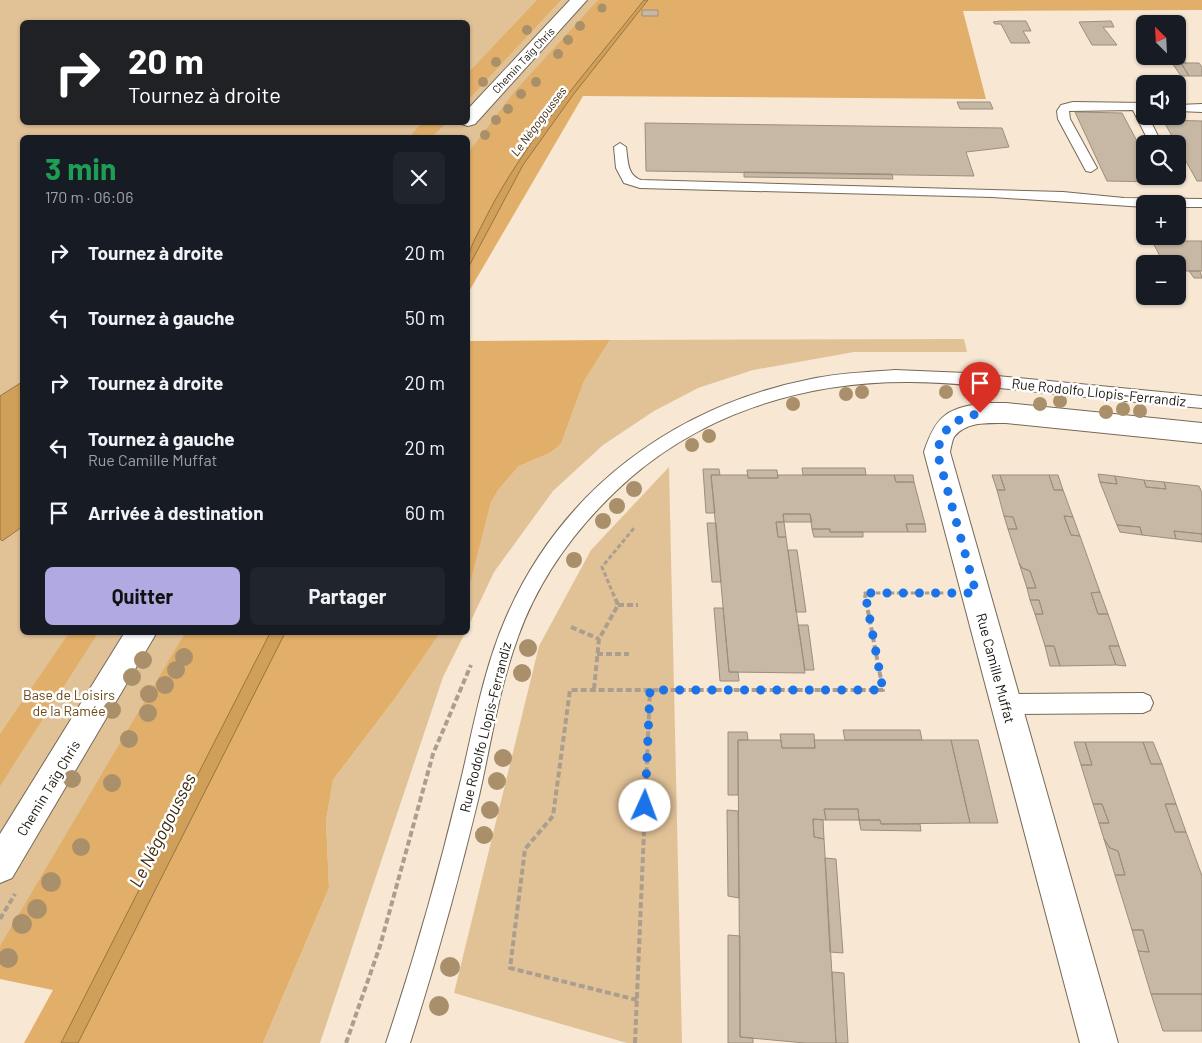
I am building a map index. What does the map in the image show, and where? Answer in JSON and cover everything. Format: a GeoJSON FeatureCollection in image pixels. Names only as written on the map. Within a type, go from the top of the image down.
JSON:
{"type":"FeatureCollection","features":[{"type":"Feature","properties":{"kind":"street","name":"Chemin Taïg Chris"},"geometry":{"type":"LineString","coordinates":[[470,117],[579,0]]}},
{"type":"Feature","properties":{"kind":"street","name":"Rue Camille Muffat"},"geometry":{"type":"LineString","coordinates":[[1099,1043],[937,452],[941,435],[950,426],[965,417],[980,413],[1006,413],[1202,433]]}},
{"type":"Feature","properties":{"kind":"street","name":"Chemin Taïg Chris"},"geometry":{"type":"LineString","coordinates":[[0,866],[140,635]]}},
{"type":"Feature","properties":{"kind":"lane"},"geometry":{"type":"LineString","coordinates":[[1091,168],[1064,119],[1063,111],[1073,106],[1136,107]]}},
{"type":"Feature","properties":{"kind":"lane"},"geometry":{"type":"LineString","coordinates":[[1186,108],[1202,108]]}},
{"type":"Feature","properties":{"kind":"lane"},"geometry":{"type":"LineString","coordinates":[[620,147],[622,168],[629,180],[640,184],[992,193],[1063,196],[1124,202],[1202,203]]}},
{"type":"Feature","properties":{"kind":"lane","name":"Rue Rodolfo Llopis-Ferrandiz"},"geometry":{"type":"LineString","coordinates":[[398,1043],[414,995],[459,829],[495,678],[508,636],[528,594],[549,557],[568,530],[614,479],[676,435],[716,414],[763,396],[789,389],[846,379],[928,376],[1202,402]]}},
{"type":"Feature","properties":{"kind":"lane"},"geometry":{"type":"LineString","coordinates":[[1006,704],[1143,703]]}},
{"type":"Feature","properties":{"kind":"path"},"geometry":{"type":"LineString","coordinates":[[618,606],[602,567],[634,528]]}},
{"type":"Feature","properties":{"kind":"path"},"geometry":{"type":"LineString","coordinates":[[636,1000],[510,968],[525,849],[554,816],[570,690],[883,690],[865,593],[976,593]]}},
{"type":"Feature","properties":{"kind":"path"},"geometry":{"type":"LineString","coordinates":[[618,606],[638,604]]}},
{"type":"Feature","properties":{"kind":"path"},"geometry":{"type":"LineString","coordinates":[[594,689],[599,639],[618,606]]}},
{"type":"Feature","properties":{"kind":"path"},"geometry":{"type":"LineString","coordinates":[[571,627],[599,639]]}},
{"type":"Feature","properties":{"kind":"path"},"geometry":{"type":"LineString","coordinates":[[597,654],[629,654]]}},
{"type":"Feature","properties":{"kind":"path"},"geometry":{"type":"LineString","coordinates":[[346,1043],[380,946],[433,754],[475,656]]}},
{"type":"Feature","properties":{"kind":"path"},"geometry":{"type":"LineString","coordinates":[[635,1043],[650,690]]}},
{"type":"Feature","properties":{"kind":"green space","name":"Base de Loisirs de la Ramée"},"geometry":{"type":"Polygon","coordinates":[[[0,0],[603,0],[470,167],[470,135],[20,135],[20,635],[190,635],[0,957],[0,0]]]}},
{"type":"Feature","properties":{"kind":"green space"},"geometry":{"type":"Polygon","coordinates":[[[964,339],[967,352],[854,352],[753,370],[698,388],[654,411],[603,445],[553,491],[494,572],[470,623],[470,584],[491,502],[499,489],[519,466],[550,453],[561,444],[584,381],[610,340],[964,339]]]}},
{"type":"Feature","properties":{"kind":"green space"},"geometry":{"type":"Polygon","coordinates":[[[669,467],[682,1043],[627,1043],[454,993],[539,646],[591,550],[669,467]]]}},
{"type":"Feature","properties":{"kind":"green space"},"geometry":{"type":"Polygon","coordinates":[[[439,635],[464,635],[443,677],[320,1043],[263,1043],[329,888],[326,821],[333,780],[396,697],[439,635]]]}},
{"type":"Feature","properties":{"kind":"shaded area"},"geometry":{"type":"Polygon","coordinates":[[[537,0],[561,0],[470,98],[470,71],[537,0]]]}},
{"type":"Feature","properties":{"kind":"shaded area"},"geometry":{"type":"Polygon","coordinates":[[[598,0],[1202,0],[1202,10],[963,11],[986,99],[583,96],[470,290],[470,150],[515,91],[598,0]]]}},
{"type":"Feature","properties":{"kind":"shaded area"},"geometry":{"type":"Polygon","coordinates":[[[644,0],[648,0],[573,95],[523,165],[470,264],[471,249],[501,189],[559,106],[644,0]]]}},
{"type":"Feature","properties":{"kind":"shaded area"},"geometry":{"type":"Polygon","coordinates":[[[420,125],[444,125],[434,135],[411,135],[420,125]]]}},
{"type":"Feature","properties":{"kind":"shaded area"},"geometry":{"type":"Polygon","coordinates":[[[610,340],[584,381],[561,444],[550,453],[519,466],[499,489],[491,502],[470,584],[470,341],[610,340]]]}},
{"type":"Feature","properties":{"kind":"shaded area"},"geometry":{"type":"Polygon","coordinates":[[[20,383],[20,528],[2,541],[0,539],[0,396],[20,383]]]}},
{"type":"Feature","properties":{"kind":"shaded area"},"geometry":{"type":"Polygon","coordinates":[[[68,635],[97,635],[0,786],[0,734],[68,635]]]}},
{"type":"Feature","properties":{"kind":"shaded area"},"geometry":{"type":"Polygon","coordinates":[[[184,635],[439,635],[396,697],[333,780],[326,821],[329,888],[263,1043],[24,1043],[53,990],[0,979],[0,946],[184,635]]]}},
{"type":"Feature","properties":{"kind":"shaded area"},"geometry":{"type":"Polygon","coordinates":[[[269,635],[284,635],[78,1043],[61,1043],[269,635]]]}},
{"type":"Feature","properties":{"kind":"building"},"geometry":{"type":"Polygon","coordinates":[[[642,10],[658,10],[658,16],[642,16],[642,10]]]}},
{"type":"Feature","properties":{"kind":"building"},"geometry":{"type":"Polygon","coordinates":[[[1026,21],[1031,31],[1023,31],[1030,43],[1011,43],[1001,24],[993,22],[1026,21]]]}},
{"type":"Feature","properties":{"kind":"building"},"geometry":{"type":"Polygon","coordinates":[[[1111,21],[1114,27],[1103,27],[1117,45],[1092,45],[1079,22],[1111,21]]]}},
{"type":"Feature","properties":{"kind":"building"},"geometry":{"type":"Polygon","coordinates":[[[1186,63],[1199,63],[1202,67],[1202,76],[1189,76],[1182,65],[1186,65],[1186,63]]]}},
{"type":"Feature","properties":{"kind":"building"},"geometry":{"type":"Polygon","coordinates":[[[1173,65],[1182,65],[1189,76],[1180,75],[1173,65]]]}},
{"type":"Feature","properties":{"kind":"building"},"geometry":{"type":"Polygon","coordinates":[[[957,102],[990,102],[993,109],[960,109],[957,102]]]}},
{"type":"Feature","properties":{"kind":"building"},"geometry":{"type":"Polygon","coordinates":[[[1075,112],[1122,113],[1136,139],[1136,182],[1107,181],[1075,112]]]}},
{"type":"Feature","properties":{"kind":"building"},"geometry":{"type":"Polygon","coordinates":[[[1186,121],[1202,121],[1202,181],[1197,181],[1186,161],[1186,135],[1171,135],[1166,125],[1186,125],[1186,121]]]}},
{"type":"Feature","properties":{"kind":"building"},"geometry":{"type":"Polygon","coordinates":[[[645,123],[1002,128],[1009,147],[966,152],[974,176],[646,171],[645,123]]]}},
{"type":"Feature","properties":{"kind":"building"},"geometry":{"type":"Polygon","coordinates":[[[744,172],[892,174],[893,179],[744,177],[744,172]]]}},
{"type":"Feature","properties":{"kind":"building"},"geometry":{"type":"Polygon","coordinates":[[[1186,241],[1202,241],[1202,271],[1186,271],[1186,255],[1159,255],[1154,245],[1186,245],[1186,241]]]}},
{"type":"Feature","properties":{"kind":"building"},"geometry":{"type":"Polygon","coordinates":[[[1189,271],[1200,271],[1202,278],[1194,278],[1189,271]]]}},
{"type":"Feature","properties":{"kind":"building"},"geometry":{"type":"Polygon","coordinates":[[[802,468],[865,468],[866,475],[803,475],[802,468]]]}},
{"type":"Feature","properties":{"kind":"building"},"geometry":{"type":"Polygon","coordinates":[[[703,469],[719,469],[720,475],[711,475],[715,513],[706,513],[703,469]]]}},
{"type":"Feature","properties":{"kind":"building"},"geometry":{"type":"Polygon","coordinates":[[[747,470],[777,470],[778,478],[748,478],[747,470]]]}},
{"type":"Feature","properties":{"kind":"building"},"geometry":{"type":"Polygon","coordinates":[[[1098,474],[1115,476],[1117,484],[1100,482],[1098,474]]]}},
{"type":"Feature","properties":{"kind":"building"},"geometry":{"type":"Polygon","coordinates":[[[711,475],[748,475],[748,478],[778,478],[777,475],[894,475],[896,482],[914,482],[925,524],[906,524],[908,532],[830,532],[830,529],[812,529],[810,514],[783,514],[784,522],[776,522],[778,537],[786,537],[805,673],[729,672],[711,475]]]}},
{"type":"Feature","properties":{"kind":"building"},"geometry":{"type":"Polygon","coordinates":[[[894,475],[913,475],[914,482],[896,482],[894,475]]]}},
{"type":"Feature","properties":{"kind":"building"},"geometry":{"type":"Polygon","coordinates":[[[992,475],[1000,475],[1005,490],[997,490],[992,475]]]}},
{"type":"Feature","properties":{"kind":"building"},"geometry":{"type":"Polygon","coordinates":[[[1000,475],[1049,475],[1054,490],[1063,490],[1073,517],[1064,516],[1071,535],[1080,536],[1100,592],[1091,593],[1098,614],[1108,614],[1119,646],[1109,646],[1116,665],[1060,666],[1054,646],[1045,646],[1035,614],[1043,614],[1039,600],[1030,600],[1027,588],[1036,588],[1030,571],[1022,568],[1019,563],[1008,529],[1017,529],[1013,517],[1004,516],[997,490],[1005,490],[1000,475]]]}},
{"type":"Feature","properties":{"kind":"building"},"geometry":{"type":"Polygon","coordinates":[[[1049,475],[1058,475],[1063,490],[1054,490],[1049,475]]]}},
{"type":"Feature","properties":{"kind":"building"},"geometry":{"type":"Polygon","coordinates":[[[1115,476],[1144,480],[1146,487],[1166,489],[1164,482],[1199,486],[1202,493],[1202,534],[1174,531],[1176,539],[1142,535],[1140,527],[1117,525],[1100,482],[1117,484],[1115,476]]]}},
{"type":"Feature","properties":{"kind":"building"},"geometry":{"type":"Polygon","coordinates":[[[1144,480],[1164,482],[1166,489],[1146,487],[1144,480]]]}},
{"type":"Feature","properties":{"kind":"building"},"geometry":{"type":"Polygon","coordinates":[[[783,514],[810,514],[812,522],[784,522],[783,514]]]}},
{"type":"Feature","properties":{"kind":"building"},"geometry":{"type":"Polygon","coordinates":[[[1004,516],[1013,517],[1017,529],[1008,529],[1004,516]]]}},
{"type":"Feature","properties":{"kind":"building"},"geometry":{"type":"Polygon","coordinates":[[[1064,516],[1073,517],[1080,536],[1071,535],[1064,516]]]}},
{"type":"Feature","properties":{"kind":"building"},"geometry":{"type":"Polygon","coordinates":[[[776,522],[784,522],[786,537],[778,537],[776,522]]]}},
{"type":"Feature","properties":{"kind":"building"},"geometry":{"type":"Polygon","coordinates":[[[707,523],[716,523],[721,582],[712,582],[707,523]]]}},
{"type":"Feature","properties":{"kind":"building"},"geometry":{"type":"Polygon","coordinates":[[[906,524],[925,524],[926,532],[908,532],[906,524]]]}},
{"type":"Feature","properties":{"kind":"building"},"geometry":{"type":"Polygon","coordinates":[[[1117,525],[1140,527],[1142,535],[1120,532],[1117,525]]]}},
{"type":"Feature","properties":{"kind":"building"},"geometry":{"type":"Polygon","coordinates":[[[812,529],[830,529],[830,532],[863,532],[863,537],[814,537],[812,529]]]}},
{"type":"Feature","properties":{"kind":"building"},"geometry":{"type":"Polygon","coordinates":[[[1174,531],[1202,534],[1202,542],[1176,539],[1174,531]]]}},
{"type":"Feature","properties":{"kind":"building"},"geometry":{"type":"Polygon","coordinates":[[[788,550],[797,550],[806,612],[796,612],[788,550]]]}},
{"type":"Feature","properties":{"kind":"building"},"geometry":{"type":"Polygon","coordinates":[[[1019,563],[1022,568],[1030,571],[1036,588],[1027,588],[1019,563]]]}},
{"type":"Feature","properties":{"kind":"building"},"geometry":{"type":"Polygon","coordinates":[[[1100,592],[1108,614],[1098,614],[1091,593],[1100,592]]]}},
{"type":"Feature","properties":{"kind":"building"},"geometry":{"type":"Polygon","coordinates":[[[1030,600],[1039,600],[1043,614],[1035,614],[1030,600]]]}},
{"type":"Feature","properties":{"kind":"building"},"geometry":{"type":"Polygon","coordinates":[[[714,608],[723,608],[729,672],[738,672],[739,681],[720,681],[714,608]]]}},
{"type":"Feature","properties":{"kind":"building"},"geometry":{"type":"Polygon","coordinates":[[[798,625],[808,625],[814,670],[805,670],[798,625]]]}},
{"type":"Feature","properties":{"kind":"building"},"geometry":{"type":"Polygon","coordinates":[[[1045,646],[1054,646],[1060,666],[1050,666],[1045,646]]]}},
{"type":"Feature","properties":{"kind":"building"},"geometry":{"type":"Polygon","coordinates":[[[1109,646],[1119,646],[1126,666],[1116,665],[1109,646]]]}},
{"type":"Feature","properties":{"kind":"building"},"geometry":{"type":"Polygon","coordinates":[[[843,730],[920,730],[922,740],[845,740],[843,730]]]}},
{"type":"Feature","properties":{"kind":"building"},"geometry":{"type":"Polygon","coordinates":[[[728,732],[747,732],[748,740],[738,740],[738,795],[728,795],[728,732]]]}},
{"type":"Feature","properties":{"kind":"building"},"geometry":{"type":"Polygon","coordinates":[[[780,734],[814,734],[815,748],[782,748],[780,734]]]}},
{"type":"Feature","properties":{"kind":"building"},"geometry":{"type":"Polygon","coordinates":[[[738,740],[781,740],[782,748],[815,748],[814,740],[951,740],[970,823],[881,824],[880,820],[859,820],[858,809],[824,809],[826,820],[813,819],[814,837],[824,839],[836,1043],[805,1043],[740,1037],[738,740]]]}},
{"type":"Feature","properties":{"kind":"building"},"geometry":{"type":"Polygon","coordinates":[[[951,740],[978,740],[998,823],[970,823],[951,740]]]}},
{"type":"Feature","properties":{"kind":"building"},"geometry":{"type":"Polygon","coordinates":[[[1074,742],[1085,742],[1092,765],[1081,765],[1074,742]]]}},
{"type":"Feature","properties":{"kind":"building"},"geometry":{"type":"Polygon","coordinates":[[[1085,742],[1143,742],[1151,764],[1162,764],[1176,804],[1165,804],[1175,832],[1186,832],[1202,876],[1202,994],[1151,994],[1138,951],[1149,952],[1143,930],[1132,930],[1115,875],[1125,875],[1118,851],[1110,848],[1104,839],[1099,823],[1109,823],[1102,804],[1093,804],[1081,765],[1092,765],[1085,742]]]}},
{"type":"Feature","properties":{"kind":"building"},"geometry":{"type":"Polygon","coordinates":[[[1143,742],[1153,742],[1162,764],[1151,764],[1143,742]]]}},
{"type":"Feature","properties":{"kind":"building"},"geometry":{"type":"Polygon","coordinates":[[[1093,804],[1102,804],[1109,823],[1099,823],[1093,804]]]}},
{"type":"Feature","properties":{"kind":"building"},"geometry":{"type":"Polygon","coordinates":[[[1165,804],[1176,804],[1186,832],[1175,832],[1165,804]]]}},
{"type":"Feature","properties":{"kind":"building"},"geometry":{"type":"Polygon","coordinates":[[[824,809],[858,809],[859,820],[826,820],[824,809]]]}},
{"type":"Feature","properties":{"kind":"building"},"geometry":{"type":"Polygon","coordinates":[[[727,810],[738,811],[739,898],[728,896],[727,810]]]}},
{"type":"Feature","properties":{"kind":"building"},"geometry":{"type":"Polygon","coordinates":[[[813,819],[823,820],[824,839],[814,837],[813,819]]]}},
{"type":"Feature","properties":{"kind":"building"},"geometry":{"type":"Polygon","coordinates":[[[859,820],[880,820],[881,824],[920,824],[921,831],[861,830],[859,820]]]}},
{"type":"Feature","properties":{"kind":"building"},"geometry":{"type":"Polygon","coordinates":[[[1104,839],[1110,848],[1118,851],[1125,875],[1115,875],[1104,839]]]}},
{"type":"Feature","properties":{"kind":"building"},"geometry":{"type":"Polygon","coordinates":[[[825,858],[836,859],[843,953],[830,952],[825,858]]]}},
{"type":"Feature","properties":{"kind":"building"},"geometry":{"type":"Polygon","coordinates":[[[1132,930],[1143,930],[1149,952],[1138,951],[1132,930]]]}},
{"type":"Feature","properties":{"kind":"building"},"geometry":{"type":"Polygon","coordinates":[[[728,935],[740,936],[740,1037],[753,1038],[753,1043],[728,1043],[728,935]]]}},
{"type":"Feature","properties":{"kind":"building"},"geometry":{"type":"Polygon","coordinates":[[[832,972],[844,973],[848,1043],[836,1043],[832,972]]]}},
{"type":"Feature","properties":{"kind":"building"},"geometry":{"type":"Polygon","coordinates":[[[1151,994],[1202,994],[1202,1031],[1163,1031],[1151,994]]]}},
{"type":"Feature","properties":{"kind":"route"},"geometry":{"type":"LineString","coordinates":[[645,806],[650,690],[883,690],[865,593],[976,593],[937,452],[941,435],[950,426],[965,417],[980,413]]}},
{"type":"Feature","properties":{"kind":"water label","name":"Le Négogousses"},"geometry":{"type":"Point","coordinates":[538,121]}},
{"type":"Feature","properties":{"kind":"water label","name":"Le Négogousses"},"geometry":{"type":"Point","coordinates":[162,830]}}]}
